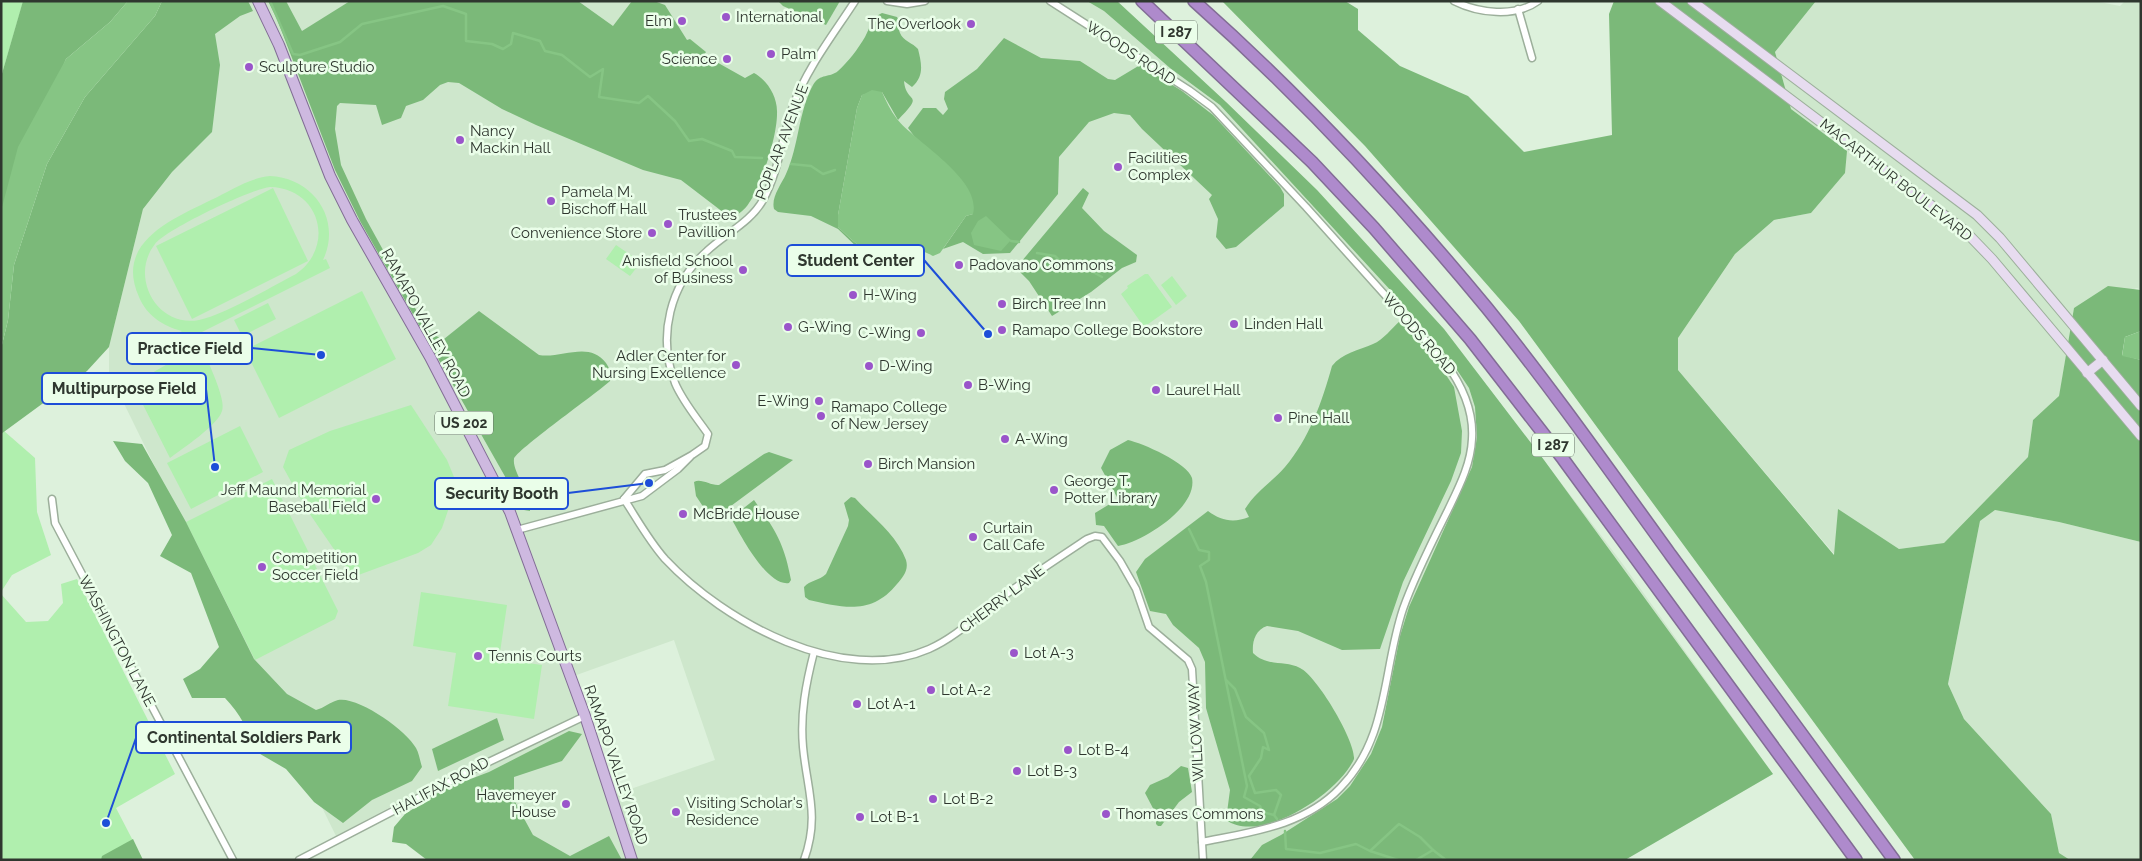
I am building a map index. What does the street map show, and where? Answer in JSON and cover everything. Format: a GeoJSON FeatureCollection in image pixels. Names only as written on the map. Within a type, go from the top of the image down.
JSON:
{"type":"FeatureCollection","features":[{"type":"Feature","properties":{"kind":"highway","name":"I 287"},"geometry":{"type":"LineString","coordinates":[[1142,1],[1312,162],[1374,228],[1470,339],[1558,452],[1856,860]]}},
{"type":"Feature","properties":{"kind":"highway","name":"I 287"},"geometry":{"type":"LineString","coordinates":[[1194,1],[1273,75],[1337,139],[1417,226],[1488,310],[1587,440],[1894,860]]}},
{"type":"Feature","properties":{"kind":"main road","name":"RAMAPO VALLEY ROAD"},"geometry":{"type":"LineString","coordinates":[[258,1],[282,52],[330,176],[352,220],[430,357],[504,499],[585,716],[632,860]]}},
{"type":"Feature","properties":{"kind":"main road","name":"MACARTHUR BOULEVARD"},"geometry":{"type":"LineString","coordinates":[[1660,1],[1964,230],[1992,258],[2141,436]]}},
{"type":"Feature","properties":{"kind":"main road","name":"MACARTHUR BOULEVARD"},"geometry":{"type":"LineString","coordinates":[[1692,1],[1977,216],[2000,238],[2141,406]]}},
{"type":"Feature","properties":{"kind":"main road"},"geometry":{"type":"LineString","coordinates":[[2087,373],[2103,360]]}},
{"type":"Feature","properties":{"kind":"street","name":"POPLAR AVENUE"},"geometry":{"type":"LineString","coordinates":[[517,530],[624,499],[642,496],[684,465],[692,455],[705,446],[708,434],[676,384],[669,362],[668,322],[675,297],[694,264],[707,250],[755,212],[763,200],[773,177],[800,89],[855,1]]}},
{"type":"Feature","properties":{"kind":"street"},"geometry":{"type":"LineString","coordinates":[[887,1],[907,4],[925,1]]}},
{"type":"Feature","properties":{"kind":"street","name":"WOODS ROAD"},"geometry":{"type":"LineString","coordinates":[[1050,1],[1189,90],[1212,107],[1306,207],[1445,362],[1461,384],[1470,410],[1472,438],[1467,468],[1403,608],[1392,647],[1380,718],[1365,756],[1339,790],[1304,815],[1278,826],[1202,842]]}},
{"type":"Feature","properties":{"kind":"street"},"geometry":{"type":"LineString","coordinates":[[1454,1],[1467,7],[1491,12],[1518,9],[1538,1]]}},
{"type":"Feature","properties":{"kind":"street"},"geometry":{"type":"LineString","coordinates":[[1518,9],[1532,58]]}},
{"type":"Feature","properties":{"kind":"street"},"geometry":{"type":"LineString","coordinates":[[692,455],[665,470],[645,474],[624,499],[658,552],[700,591],[753,626],[814,652],[803,707],[802,724],[803,748],[813,805],[810,842],[804,860]]}},
{"type":"Feature","properties":{"kind":"street","name":"WASHINGTON LANE"},"geometry":{"type":"LineString","coordinates":[[52,499],[55,523],[233,860]]}},
{"type":"Feature","properties":{"kind":"street","name":"CHERRY LANE"},"geometry":{"type":"LineString","coordinates":[[814,652],[876,660],[910,656],[931,648],[958,631],[1042,569],[1087,539],[1095,536],[1106,540],[1120,561],[1136,589],[1144,612]]}},
{"type":"Feature","properties":{"kind":"street","name":"WILLOW WAY"},"geometry":{"type":"LineString","coordinates":[[1144,612],[1149,627],[1188,660],[1192,669],[1203,860]]}},
{"type":"Feature","properties":{"kind":"street","name":"HALIFAX ROAD"},"geometry":{"type":"LineString","coordinates":[[299,860],[474,769],[585,716]]}},
{"type":"Feature","properties":{"kind":"shaded area"},"geometry":{"type":"Polygon","coordinates":[[[1,1],[23,2],[1,77],[1,1]]]}},
{"type":"Feature","properties":{"kind":"shaded area"},"geometry":{"type":"Polygon","coordinates":[[[23,1],[128,1],[110,22],[66,59],[1,211],[1,77],[23,1]]]}},
{"type":"Feature","properties":{"kind":"shaded area"},"geometry":{"type":"Polygon","coordinates":[[[128,1],[162,1],[155,16],[85,97],[47,164],[14,265],[8,320],[1,349],[1,211],[18,147],[66,59],[110,22],[128,1]]]}},
{"type":"Feature","properties":{"kind":"shaded area"},"geometry":{"type":"Polygon","coordinates":[[[162,1],[248,1],[253,11],[240,16],[215,34],[220,65],[212,132],[172,172],[143,209],[109,347],[87,371],[1,434],[1,349],[8,320],[14,265],[47,164],[85,97],[155,16],[162,1]]]}},
{"type":"Feature","properties":{"kind":"shaded area","name":"Ramapo College of New Jersey"},"geometry":{"type":"Polygon","coordinates":[[[222,1],[1117,1],[1317,190],[1444,329],[1622,563],[1773,774],[1625,860],[509,860],[471,764],[336,836],[109,373],[109,347],[143,209],[222,1]],[[674,640],[571,677],[613,795],[715,760],[674,640]]]}},
{"type":"Feature","properties":{"kind":"shaded area"},"geometry":{"type":"Polygon","coordinates":[[[268,1],[286,1],[302,31],[350,1],[578,1],[613,26],[632,1],[654,1],[665,5],[687,40],[690,39],[706,52],[704,55],[745,78],[754,73],[763,80],[773,94],[777,105],[777,121],[768,158],[754,195],[743,210],[732,219],[681,180],[643,170],[536,125],[502,109],[459,83],[448,82],[440,85],[423,100],[406,106],[401,118],[382,125],[376,105],[340,103],[337,106],[335,129],[341,165],[366,219],[425,326],[433,335],[444,339],[479,311],[539,355],[547,356],[583,351],[599,356],[609,367],[610,381],[528,445],[514,459],[516,470],[530,504],[530,511],[524,510],[360,221],[335,170],[277,19],[268,1]]]}},
{"type":"Feature","properties":{"kind":"shaded area"},"geometry":{"type":"Polygon","coordinates":[[[778,1],[840,1],[826,25],[783,6],[778,1]]]}},
{"type":"Feature","properties":{"kind":"shaded area"},"geometry":{"type":"Polygon","coordinates":[[[1087,1],[1117,1],[1317,190],[1444,329],[1544,460],[1773,774],[1625,860],[1250,860],[1262,845],[1337,799],[1350,786],[1371,754],[1382,727],[1400,636],[1409,607],[1472,467],[1477,437],[1475,407],[1469,388],[1451,361],[1393,293],[1220,105],[1170,68],[1104,11],[1087,1]]]}},
{"type":"Feature","properties":{"kind":"shaded area"},"geometry":{"type":"Polygon","coordinates":[[[1222,1],[1345,1],[1358,9],[1358,30],[1400,66],[1468,96],[1524,152],[1612,135],[1609,14],[1614,1],[1816,1],[1775,52],[1791,109],[1847,151],[1845,173],[1811,213],[1774,220],[1735,254],[1678,338],[1678,370],[1834,555],[1838,509],[1899,549],[1944,543],[2028,457],[2033,420],[2059,396],[2074,308],[2108,286],[2141,290],[2141,331],[2125,337],[2122,355],[2141,360],[2141,542],[2059,522],[1995,510],[1980,521],[1948,684],[1964,719],[2051,814],[2059,853],[2070,860],[1915,860],[1519,321],[1365,146],[1222,1]]]}},
{"type":"Feature","properties":{"kind":"shaded area"},"geometry":{"type":"Polygon","coordinates":[[[1816,1],[2094,1],[2120,6],[2125,1],[2141,1],[2141,290],[2137,288],[2074,308],[2059,397],[2033,420],[2028,457],[1944,543],[1899,549],[1838,510],[1835,555],[1678,370],[1678,338],[1735,254],[1774,220],[1811,213],[1847,151],[1791,109],[1775,52],[1816,1]]]}},
{"type":"Feature","properties":{"kind":"shaded area"},"geometry":{"type":"Polygon","coordinates":[[[882,13],[897,17],[901,36],[918,49],[921,70],[919,79],[912,87],[904,81],[905,88],[913,101],[898,120],[882,92],[862,95],[857,108],[838,215],[838,227],[866,250],[887,256],[887,276],[838,229],[811,216],[778,212],[774,209],[773,205],[794,152],[804,107],[813,85],[822,77],[835,73],[845,64],[862,42],[873,20],[882,13]]]}},
{"type":"Feature","properties":{"kind":"shaded area"},"geometry":{"type":"Polygon","coordinates":[[[1004,38],[1041,58],[1080,61],[1108,79],[1115,80],[1140,65],[1182,91],[1213,115],[1280,187],[1284,194],[1284,206],[1236,247],[1226,249],[1216,237],[1218,219],[1209,199],[1212,195],[1142,129],[1130,115],[1114,113],[1089,122],[1059,157],[1058,194],[1010,253],[983,254],[963,242],[943,249],[966,216],[973,214],[908,128],[923,108],[936,108],[943,115],[948,109],[944,99],[945,92],[977,69],[1004,38]]]}},
{"type":"Feature","properties":{"kind":"shaded area"},"geometry":{"type":"Polygon","coordinates":[[[872,90],[882,92],[897,119],[958,175],[973,201],[973,214],[966,216],[940,253],[933,256],[910,249],[884,256],[874,255],[838,227],[838,215],[857,108],[862,95],[872,90]]]}},
{"type":"Feature","properties":{"kind":"shaded area"},"geometry":{"type":"Polygon","coordinates":[[[270,176],[300,184],[320,204],[326,216],[329,230],[328,245],[323,260],[326,259],[330,268],[168,349],[163,340],[182,331],[156,319],[142,304],[133,278],[134,261],[141,247],[151,235],[180,215],[240,185],[270,176]],[[270,187],[260,189],[192,220],[175,229],[155,244],[148,257],[145,271],[146,285],[160,308],[171,316],[184,320],[199,320],[234,307],[296,274],[308,262],[316,249],[319,234],[317,220],[311,208],[301,197],[287,190],[270,187]]]}},
{"type":"Feature","properties":{"kind":"shaded area"},"geometry":{"type":"Polygon","coordinates":[[[273,188],[308,261],[192,319],[156,246],[273,188]]]}},
{"type":"Feature","properties":{"kind":"shaded area"},"geometry":{"type":"Polygon","coordinates":[[[1083,188],[1089,193],[1082,208],[1104,231],[1137,255],[1136,262],[1122,268],[1091,292],[1052,316],[1029,281],[1016,268],[1083,188]]]}},
{"type":"Feature","properties":{"kind":"shaded area"},"geometry":{"type":"Polygon","coordinates":[[[986,216],[1011,240],[1001,251],[974,245],[971,233],[978,221],[986,216]]]}},
{"type":"Feature","properties":{"kind":"shaded area"},"geometry":{"type":"Polygon","coordinates":[[[616,245],[641,262],[630,276],[606,259],[616,245]]]}},
{"type":"Feature","properties":{"kind":"shaded area"},"geometry":{"type":"Polygon","coordinates":[[[1148,274],[1172,307],[1144,327],[1121,294],[1128,288],[1127,286],[1148,274]]]}},
{"type":"Feature","properties":{"kind":"shaded area"},"geometry":{"type":"Polygon","coordinates":[[[1172,276],[1187,296],[1176,305],[1161,285],[1172,276]]]}},
{"type":"Feature","properties":{"kind":"shaded area"},"geometry":{"type":"Polygon","coordinates":[[[362,291],[396,359],[279,418],[245,350],[362,291]]]}},
{"type":"Feature","properties":{"kind":"shaded area"},"geometry":{"type":"Polygon","coordinates":[[[268,303],[276,319],[242,336],[234,320],[268,303]]]}},
{"type":"Feature","properties":{"kind":"shaded area"},"geometry":{"type":"Polygon","coordinates":[[[1400,321],[1440,366],[1454,387],[1462,431],[1461,453],[1451,481],[1403,582],[1380,649],[1342,650],[1298,631],[1267,626],[1257,633],[1253,645],[1253,653],[1270,662],[1288,664],[1300,668],[1316,683],[1334,710],[1349,739],[1354,759],[1346,772],[1333,786],[1298,812],[1278,821],[1259,826],[1241,826],[1226,820],[1230,790],[1206,708],[1205,662],[1199,648],[1173,625],[1166,614],[1150,611],[1136,572],[1145,559],[1208,511],[1228,520],[1249,517],[1245,509],[1249,503],[1285,467],[1308,432],[1324,393],[1332,366],[1346,355],[1377,342],[1400,321]]]}},
{"type":"Feature","properties":{"kind":"shaded area"},"geometry":{"type":"Polygon","coordinates":[[[2141,331],[2141,360],[2122,356],[2125,337],[2141,331]]]}},
{"type":"Feature","properties":{"kind":"shaded area"},"geometry":{"type":"Polygon","coordinates":[[[201,345],[222,398],[222,411],[207,430],[170,458],[135,389],[136,382],[201,345]]]}},
{"type":"Feature","properties":{"kind":"shaded area","name":"Jeff Maund Memorial Baseball Field"},"geometry":{"type":"Polygon","coordinates":[[[411,405],[447,460],[454,477],[455,490],[442,528],[431,545],[418,553],[353,577],[305,507],[283,467],[289,450],[330,431],[411,405]]]}},
{"type":"Feature","properties":{"kind":"shaded area"},"geometry":{"type":"Polygon","coordinates":[[[240,426],[263,472],[191,509],[167,463],[240,426]]]}},
{"type":"Feature","properties":{"kind":"shaded area"},"geometry":{"type":"Polygon","coordinates":[[[4,431],[35,458],[37,512],[51,555],[12,575],[1,592],[1,434],[4,431]]]}},
{"type":"Feature","properties":{"kind":"shaded area"},"geometry":{"type":"Polygon","coordinates":[[[1128,440],[1153,449],[1182,466],[1189,472],[1192,478],[1192,489],[1178,512],[1166,522],[1141,538],[1118,546],[1104,526],[1096,525],[1095,513],[1118,499],[1101,468],[1110,450],[1128,440]]]}},
{"type":"Feature","properties":{"kind":"shaded area"},"geometry":{"type":"Polygon","coordinates":[[[113,441],[142,444],[186,522],[254,659],[287,694],[316,710],[338,700],[347,700],[369,709],[392,724],[411,741],[418,752],[422,767],[412,781],[372,800],[343,823],[314,802],[286,769],[255,751],[243,723],[225,698],[192,698],[183,679],[200,669],[219,647],[191,573],[160,556],[172,535],[148,483],[125,461],[113,441]]]}},
{"type":"Feature","properties":{"kind":"shaded area"},"geometry":{"type":"Polygon","coordinates":[[[769,452],[793,460],[712,520],[696,496],[694,482],[700,481],[719,485],[769,452]]]}},
{"type":"Feature","properties":{"kind":"shaded area","name":"Competition Soccer Field"},"geometry":{"type":"Polygon","coordinates":[[[272,479],[338,611],[335,619],[255,660],[186,522],[272,479]]]}},
{"type":"Feature","properties":{"kind":"shaded area"},"geometry":{"type":"Polygon","coordinates":[[[851,497],[855,498],[897,542],[906,560],[907,567],[905,573],[887,594],[878,601],[867,605],[846,607],[809,600],[805,597],[804,587],[826,574],[848,526],[849,520],[844,503],[851,497]]]}},
{"type":"Feature","properties":{"kind":"shaded area"},"geometry":{"type":"Polygon","coordinates":[[[754,500],[774,529],[782,547],[791,580],[789,583],[781,582],[772,577],[763,568],[731,518],[754,500]]]}},
{"type":"Feature","properties":{"kind":"shaded area"},"geometry":{"type":"Polygon","coordinates":[[[1995,510],[2059,522],[2141,542],[2141,860],[2070,860],[2059,854],[2051,814],[1964,719],[1948,684],[1980,521],[1995,510]]]}},
{"type":"Feature","properties":{"kind":"shaded area"},"geometry":{"type":"Polygon","coordinates":[[[77,579],[175,774],[116,808],[143,860],[1,860],[1,594],[26,622],[48,621],[63,603],[61,584],[77,579]]]}},
{"type":"Feature","properties":{"kind":"shaded area","name":"Tennis Courts"},"geometry":{"type":"Polygon","coordinates":[[[421,592],[507,605],[499,659],[542,665],[534,719],[448,706],[456,653],[413,646],[421,592]]]}},
{"type":"Feature","properties":{"kind":"shaded area"},"geometry":{"type":"Polygon","coordinates":[[[497,718],[504,740],[438,771],[432,749],[497,718]]]}},
{"type":"Feature","properties":{"kind":"shaded area"},"geometry":{"type":"Polygon","coordinates":[[[569,731],[582,734],[562,761],[514,777],[514,800],[533,835],[570,856],[609,836],[622,860],[427,860],[406,844],[392,842],[394,827],[405,814],[444,789],[489,772],[569,731]]]}},
{"type":"Feature","properties":{"kind":"shaded area"},"geometry":{"type":"Polygon","coordinates":[[[1181,766],[1188,768],[1192,792],[1179,802],[1161,826],[1158,826],[1156,824],[1156,814],[1145,793],[1150,785],[1168,777],[1181,766]]]}},
{"type":"Feature","properties":{"kind":"shaded area"},"geometry":{"type":"Polygon","coordinates":[[[133,839],[143,860],[101,860],[102,856],[133,839]]]}},
{"type":"Feature","properties":{"kind":"waterway"},"geometry":{"type":"LineString","coordinates":[[270,1],[293,54],[300,55],[340,42],[362,24],[443,6],[466,14],[466,41],[492,44],[503,49],[511,44],[513,33],[540,41],[545,51],[562,55],[590,77],[603,69],[599,97],[639,103],[648,96],[675,121],[689,141],[702,139],[732,151],[735,157],[762,158]]}},
{"type":"Feature","properties":{"kind":"waterway"},"geometry":{"type":"LineString","coordinates":[[791,164],[811,166],[823,174],[835,170]]}},
{"type":"Feature","properties":{"kind":"waterway"},"geometry":{"type":"LineString","coordinates":[[1011,241],[1019,242]]}},
{"type":"Feature","properties":{"kind":"waterway"},"geometry":{"type":"LineString","coordinates":[[1037,253],[1055,256],[1061,262],[1075,262],[1102,277]]}},
{"type":"Feature","properties":{"kind":"waterway"},"geometry":{"type":"LineString","coordinates":[[1189,529],[1199,550],[1209,552],[1209,560],[1200,566],[1206,582],[1247,786],[1244,797],[1260,806],[1262,812],[1274,815],[1277,819]]}},
{"type":"Feature","properties":{"kind":"waterway"},"geometry":{"type":"LineString","coordinates":[[1226,680],[1235,689],[1246,717],[1264,733],[1269,750],[1263,747],[1261,758],[1249,776],[1255,793],[1276,790],[1281,795],[1274,815]]}},
{"type":"Feature","properties":{"kind":"waterway"},"geometry":{"type":"LineString","coordinates":[[1370,851],[1399,824],[1420,837],[1433,850]]}},
{"type":"Feature","properties":{"kind":"waterway"},"geometry":{"type":"LineString","coordinates":[[1285,831],[1286,849],[1320,853],[1356,844],[1370,851],[1398,860]]}},
{"type":"Feature","properties":{"kind":"waterway"},"geometry":{"type":"LineString","coordinates":[[1416,860],[1433,850],[1446,860]]}},
{"type":"Feature","properties":{"kind":"place","name":"International"},"geometry":{"type":"Point","coordinates":[726,17]}},
{"type":"Feature","properties":{"kind":"place","name":"Elm"},"geometry":{"type":"Point","coordinates":[682,21]}},
{"type":"Feature","properties":{"kind":"place","name":"The Overlook"},"geometry":{"type":"Point","coordinates":[971,24]}},
{"type":"Feature","properties":{"kind":"place","name":"Palm"},"geometry":{"type":"Point","coordinates":[771,54]}},
{"type":"Feature","properties":{"kind":"place","name":"Science"},"geometry":{"type":"Point","coordinates":[727,59]}},
{"type":"Feature","properties":{"kind":"place","name":"Sculpture Studio"},"geometry":{"type":"Point","coordinates":[249,67]}},
{"type":"Feature","properties":{"kind":"place","name":"Nancy Mackin Hall"},"geometry":{"type":"Point","coordinates":[460,140]}},
{"type":"Feature","properties":{"kind":"place","name":"Facilities Complex"},"geometry":{"type":"Point","coordinates":[1118,167]}},
{"type":"Feature","properties":{"kind":"place","name":"Pamela M. Bischoff Hall"},"geometry":{"type":"Point","coordinates":[551,201]}},
{"type":"Feature","properties":{"kind":"place","name":"Trustees Pavillion"},"geometry":{"type":"Point","coordinates":[668,224]}},
{"type":"Feature","properties":{"kind":"place","name":"Convenience Store"},"geometry":{"type":"Point","coordinates":[652,233]}},
{"type":"Feature","properties":{"kind":"place","name":"Padovano Commons"},"geometry":{"type":"Point","coordinates":[959,265]}},
{"type":"Feature","properties":{"kind":"place","name":"Anisfield School of Business"},"geometry":{"type":"Point","coordinates":[743,270]}},
{"type":"Feature","properties":{"kind":"place","name":"H-Wing"},"geometry":{"type":"Point","coordinates":[853,295]}},
{"type":"Feature","properties":{"kind":"place","name":"Birch Tree Inn"},"geometry":{"type":"Point","coordinates":[1002,304]}},
{"type":"Feature","properties":{"kind":"place","name":"Linden Hall"},"geometry":{"type":"Point","coordinates":[1234,324]}},
{"type":"Feature","properties":{"kind":"place","name":"G-Wing"},"geometry":{"type":"Point","coordinates":[788,327]}},
{"type":"Feature","properties":{"kind":"place","name":"Ramapo College Bookstore"},"geometry":{"type":"Point","coordinates":[1002,330]}},
{"type":"Feature","properties":{"kind":"place","name":"C-Wing"},"geometry":{"type":"Point","coordinates":[921,333]}},
{"type":"Feature","properties":{"kind":"place","name":"Student Center"},"geometry":{"type":"Point","coordinates":[988,334]}},
{"type":"Feature","properties":{"kind":"place","name":"Practice Field"},"geometry":{"type":"Point","coordinates":[321,355]}},
{"type":"Feature","properties":{"kind":"place","name":"Adler Center for Nursing Excellence"},"geometry":{"type":"Point","coordinates":[736,365]}},
{"type":"Feature","properties":{"kind":"place","name":"D-Wing"},"geometry":{"type":"Point","coordinates":[869,366]}},
{"type":"Feature","properties":{"kind":"place","name":"B-Wing"},"geometry":{"type":"Point","coordinates":[968,385]}},
{"type":"Feature","properties":{"kind":"place","name":"Laurel Hall"},"geometry":{"type":"Point","coordinates":[1156,390]}},
{"type":"Feature","properties":{"kind":"place","name":"E-Wing"},"geometry":{"type":"Point","coordinates":[819,401]}},
{"type":"Feature","properties":{"kind":"place","name":"Ramapo College of New Jersey"},"geometry":{"type":"Point","coordinates":[821,416]}},
{"type":"Feature","properties":{"kind":"place","name":"Pine Hall"},"geometry":{"type":"Point","coordinates":[1278,418]}},
{"type":"Feature","properties":{"kind":"place","name":"A-Wing"},"geometry":{"type":"Point","coordinates":[1005,439]}},
{"type":"Feature","properties":{"kind":"place","name":"Birch Mansion"},"geometry":{"type":"Point","coordinates":[868,464]}},
{"type":"Feature","properties":{"kind":"place","name":"Multipurpose Field"},"geometry":{"type":"Point","coordinates":[215,467]}},
{"type":"Feature","properties":{"kind":"place","name":"Security Booth"},"geometry":{"type":"Point","coordinates":[649,483]}},
{"type":"Feature","properties":{"kind":"place","name":"George T. Potter Library"},"geometry":{"type":"Point","coordinates":[1054,490]}},
{"type":"Feature","properties":{"kind":"place","name":"Jeff Maund Memorial Baseball Field"},"geometry":{"type":"Point","coordinates":[376,499]}},
{"type":"Feature","properties":{"kind":"place","name":"McBride House"},"geometry":{"type":"Point","coordinates":[683,514]}},
{"type":"Feature","properties":{"kind":"place","name":"Curtain Call Cafe"},"geometry":{"type":"Point","coordinates":[973,537]}},
{"type":"Feature","properties":{"kind":"place","name":"Competition Soccer Field"},"geometry":{"type":"Point","coordinates":[262,567]}},
{"type":"Feature","properties":{"kind":"place","name":"Lot A-3"},"geometry":{"type":"Point","coordinates":[1014,653]}},
{"type":"Feature","properties":{"kind":"place","name":"Tennis Courts"},"geometry":{"type":"Point","coordinates":[478,656]}},
{"type":"Feature","properties":{"kind":"place","name":"Lot A-2"},"geometry":{"type":"Point","coordinates":[931,690]}},
{"type":"Feature","properties":{"kind":"place","name":"Lot A-1"},"geometry":{"type":"Point","coordinates":[857,704]}},
{"type":"Feature","properties":{"kind":"place","name":"Lot B-4"},"geometry":{"type":"Point","coordinates":[1068,750]}},
{"type":"Feature","properties":{"kind":"place","name":"Lot B-3"},"geometry":{"type":"Point","coordinates":[1017,771]}},
{"type":"Feature","properties":{"kind":"place","name":"Lot B-2"},"geometry":{"type":"Point","coordinates":[933,799]}},
{"type":"Feature","properties":{"kind":"place","name":"Havemeyer House"},"geometry":{"type":"Point","coordinates":[566,804]}},
{"type":"Feature","properties":{"kind":"place","name":"Visiting Scholar's Residence"},"geometry":{"type":"Point","coordinates":[676,812]}},
{"type":"Feature","properties":{"kind":"place","name":"Thomases Commons"},"geometry":{"type":"Point","coordinates":[1106,814]}},
{"type":"Feature","properties":{"kind":"place","name":"Lot B-1"},"geometry":{"type":"Point","coordinates":[860,817]}},
{"type":"Feature","properties":{"kind":"place","name":"Continental Soldiers Park"},"geometry":{"type":"Point","coordinates":[106,823]}}]}
